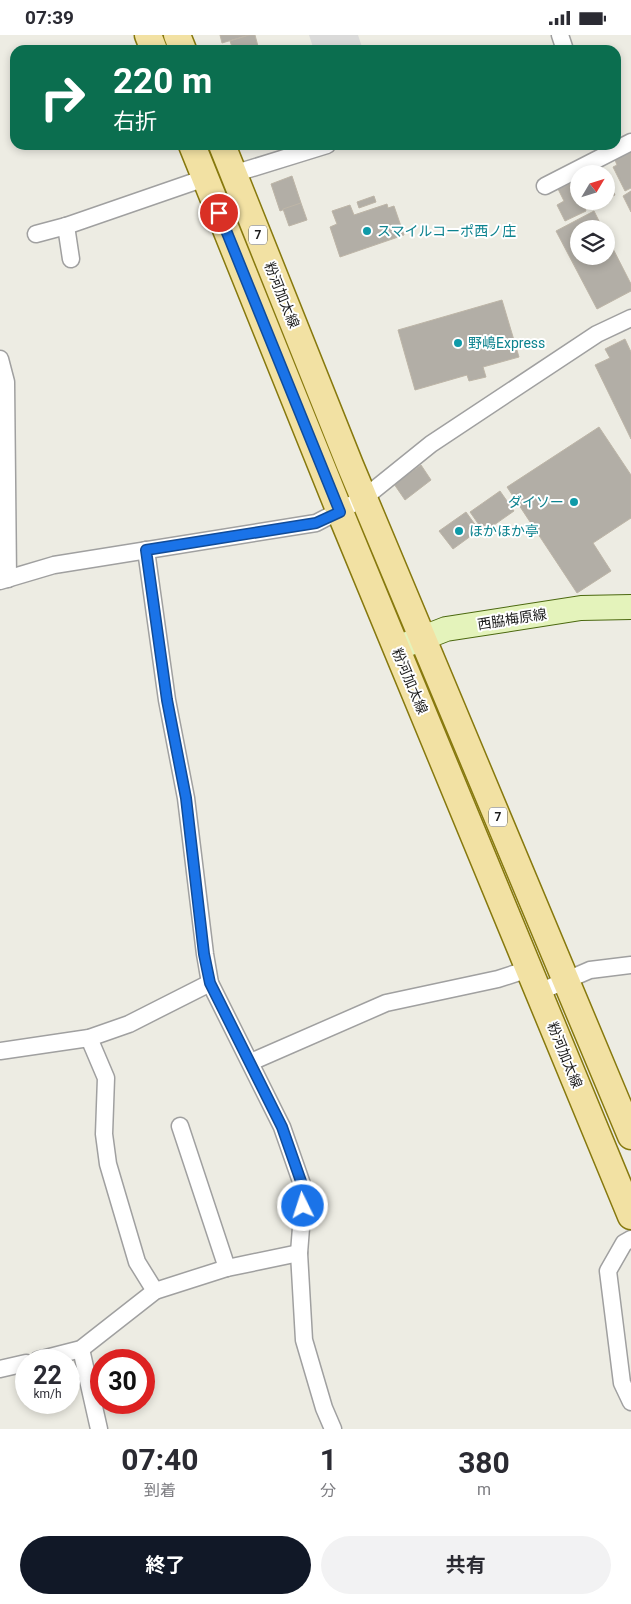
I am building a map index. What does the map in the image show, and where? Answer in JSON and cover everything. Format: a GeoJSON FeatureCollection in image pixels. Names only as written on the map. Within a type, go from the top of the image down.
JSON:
{"type":"FeatureCollection","features":[{"type":"Feature","properties":{"kind":"main road","name":"粉河加太線"},"geometry":{"type":"LineString","coordinates":[[194,150],[340,512],[631,1216]]}},
{"type":"Feature","properties":{"kind":"main road","name":"粉河加太線"},"geometry":{"type":"LineString","coordinates":[[224,150],[364,498],[631,1136]]}},
{"type":"Feature","properties":{"kind":"main road","name":"西脇梅原線"},"geometry":{"type":"LineString","coordinates":[[396,648],[446,629],[562,611],[631,607]]}},
{"type":"Feature","properties":{"kind":"street"},"geometry":{"type":"LineString","coordinates":[[233,174],[311,150]]}},
{"type":"Feature","properties":{"kind":"street"},"geometry":{"type":"LineString","coordinates":[[545,186],[602,150]]}},
{"type":"Feature","properties":{"kind":"street"},"geometry":{"type":"LineString","coordinates":[[36,234],[66,226],[205,178]]}},
{"type":"Feature","properties":{"kind":"street"},"geometry":{"type":"LineString","coordinates":[[66,226],[71,259]]}},
{"type":"Feature","properties":{"kind":"street"},"geometry":{"type":"LineString","coordinates":[[0,359],[6,381],[4,580],[54,565],[316,523],[364,498],[431,445],[597,334],[631,318]]}},
{"type":"Feature","properties":{"kind":"street"},"geometry":{"type":"LineString","coordinates":[[146,550],[167,700],[186,798],[204,954],[210,983],[282,1127],[304,1190],[299,1253],[304,1340],[324,1408],[333,1429]]}},
{"type":"Feature","properties":{"kind":"street"},"geometry":{"type":"LineString","coordinates":[[251,1062],[386,1003],[498,979],[566,981],[590,970],[631,965]]}},
{"type":"Feature","properties":{"kind":"street"},"geometry":{"type":"LineString","coordinates":[[0,1051],[88,1038],[129,1025],[210,983]]}},
{"type":"Feature","properties":{"kind":"street"},"geometry":{"type":"LineString","coordinates":[[88,1038],[106,1078],[104,1134],[108,1165],[137,1262],[155,1291]]}},
{"type":"Feature","properties":{"kind":"street"},"geometry":{"type":"LineString","coordinates":[[180,1126],[227,1268]]}},
{"type":"Feature","properties":{"kind":"street"},"geometry":{"type":"LineString","coordinates":[[631,1239],[624,1243],[608,1271],[622,1383],[631,1402]]}},
{"type":"Feature","properties":{"kind":"street"},"geometry":{"type":"LineString","coordinates":[[99,1429],[81,1349],[155,1291],[227,1268],[299,1253]]}},
{"type":"Feature","properties":{"kind":"street"},"geometry":{"type":"LineString","coordinates":[[0,1369],[15,1366]]}},
{"type":"Feature","properties":{"kind":"shaded area"},"geometry":{"type":"Polygon","coordinates":[[[309,35],[358,35],[361,45],[312,45],[309,35]]]}},
{"type":"Feature","properties":{"kind":"building"},"geometry":{"type":"Polygon","coordinates":[[[220,35],[249,35],[222,43],[220,35]]]}},
{"type":"Feature","properties":{"kind":"building"},"geometry":{"type":"Polygon","coordinates":[[[255,35],[258,45],[231,45],[230,41],[255,35]]]}},
{"type":"Feature","properties":{"kind":"building"},"geometry":{"type":"Polygon","coordinates":[[[631,152],[631,188],[625,191],[615,171],[615,166],[617,165],[615,160],[631,152]]]}},
{"type":"Feature","properties":{"kind":"building"},"geometry":{"type":"Polygon","coordinates":[[[292,176],[301,203],[280,211],[271,184],[292,176]]]}},
{"type":"Feature","properties":{"kind":"building"},"geometry":{"type":"Polygon","coordinates":[[[570,184],[570,210],[586,211],[565,221],[557,205],[564,201],[558,189],[570,184]]]}},
{"type":"Feature","properties":{"kind":"building"},"geometry":{"type":"Polygon","coordinates":[[[631,191],[631,212],[623,196],[631,191]]]}},
{"type":"Feature","properties":{"kind":"building"},"geometry":{"type":"Polygon","coordinates":[[[374,196],[376,202],[359,208],[357,202],[374,196]]]}},
{"type":"Feature","properties":{"kind":"building"},"geometry":{"type":"Polygon","coordinates":[[[301,203],[307,220],[289,226],[283,209],[301,203]]]}},
{"type":"Feature","properties":{"kind":"building","name":"スマイルコーポ西ノ庄"},"geometry":{"type":"Polygon","coordinates":[[[387,204],[388,208],[394,206],[404,235],[340,257],[330,227],[337,224],[332,211],[350,205],[354,215],[387,204]]]}},
{"type":"Feature","properties":{"kind":"building"},"geometry":{"type":"Polygon","coordinates":[[[594,211],[598,220],[577,220],[594,211]]]}},
{"type":"Feature","properties":{"kind":"building"},"geometry":{"type":"Polygon","coordinates":[[[570,224],[570,258],[556,231],[570,224]]]}},
{"type":"Feature","properties":{"kind":"building"},"geometry":{"type":"Polygon","coordinates":[[[615,253],[631,284],[631,291],[597,309],[574,265],[615,265],[615,253]]]}},
{"type":"Feature","properties":{"kind":"building","name":"野嶋Express"},"geometry":{"type":"Polygon","coordinates":[[[502,300],[519,357],[483,367],[486,377],[469,381],[467,375],[415,390],[398,330],[502,300]]]}},
{"type":"Feature","properties":{"kind":"building"},"geometry":{"type":"Polygon","coordinates":[[[625,339],[631,352],[631,439],[595,365],[610,358],[605,349],[625,339]]]}},
{"type":"Feature","properties":{"kind":"building","name":"ダイソー"},"geometry":{"type":"Polygon","coordinates":[[[599,427],[631,475],[631,518],[593,543],[611,571],[577,593],[507,487],[599,427]]]}},
{"type":"Feature","properties":{"kind":"building"},"geometry":{"type":"Polygon","coordinates":[[[421,465],[431,480],[405,500],[394,484],[421,465]]]}},
{"type":"Feature","properties":{"kind":"building"},"geometry":{"type":"Polygon","coordinates":[[[500,491],[514,511],[484,532],[470,512],[500,491]]]}},
{"type":"Feature","properties":{"kind":"building","name":"ほかほか亭"},"geometry":{"type":"Polygon","coordinates":[[[466,512],[479,530],[453,549],[439,531],[466,512]]]}},
{"type":"Feature","properties":{"kind":"place","name":"スマイルコーポ西ノ庄"},"geometry":{"type":"Point","coordinates":[367,231]}},
{"type":"Feature","properties":{"kind":"place","name":"野嶋Express"},"geometry":{"type":"Point","coordinates":[458,343]}},
{"type":"Feature","properties":{"kind":"place","name":"ダイソー"},"geometry":{"type":"Point","coordinates":[574,502]}},
{"type":"Feature","properties":{"kind":"place","name":"ほかほか亭"},"geometry":{"type":"Point","coordinates":[459,531]}},
{"type":"Feature","properties":{"kind":"route"},"geometry":{"type":"LineString","coordinates":[[219,213],[340,512],[316,523],[146,550],[167,700],[186,798],[204,954],[210,983],[282,1127],[304,1190],[303,1206]]}}]}
